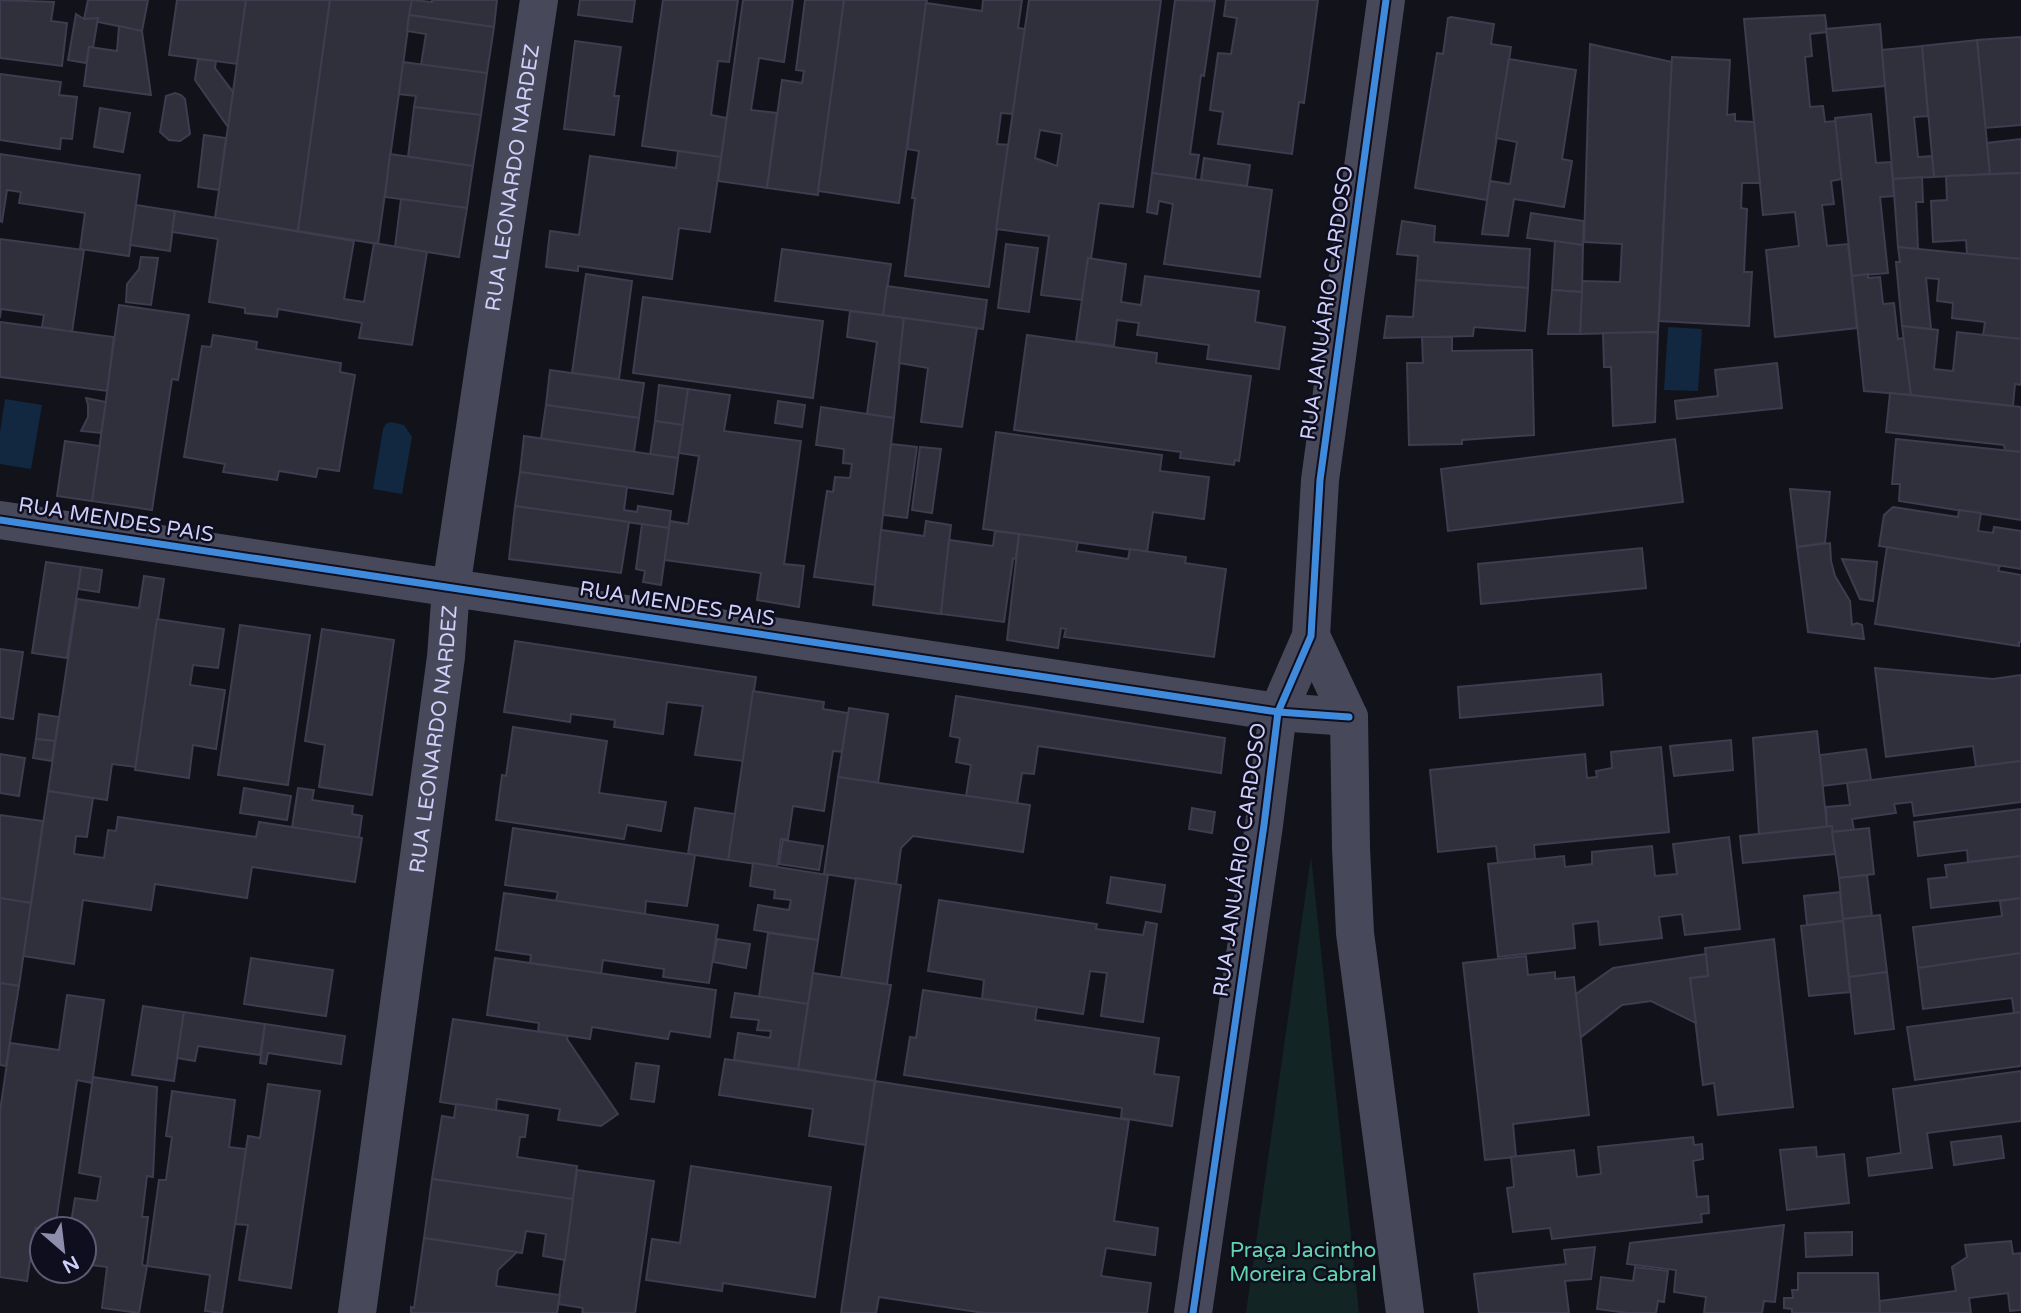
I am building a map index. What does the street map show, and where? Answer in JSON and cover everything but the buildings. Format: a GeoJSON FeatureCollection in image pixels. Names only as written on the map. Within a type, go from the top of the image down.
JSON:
{"type":"FeatureCollection","features":[{"type":"Feature","properties":{"kind":"street","name":"RUA LEONARDO NARDEZ"},"geometry":{"type":"LineString","coordinates":[[357,1313],[446,657],[451,588],[539,0]]}},
{"type":"Feature","properties":{"kind":"street","name":"RUA JANUÁRIO CARDOSO"},"geometry":{"type":"LineString","coordinates":[[1193,1313],[1278,712],[1311,636],[1320,480],[1386,0]]}},
{"type":"Feature","properties":{"kind":"street","name":"RUA MENDES PAIS"},"geometry":{"type":"LineString","coordinates":[[0,520],[1278,712],[1349,717]]}},
{"type":"Feature","properties":{"kind":"street","name":"RUA JANUÁRIO CARDOSO"},"geometry":{"type":"LineString","coordinates":[[1311,636],[1349,717]]}},
{"type":"Feature","properties":{"kind":"street"},"geometry":{"type":"LineString","coordinates":[[1349,717],[1355,933],[1405,1313]]}},
{"type":"Feature","properties":{"kind":"green space","name":"Praça Jacintho Moreira Cabral"},"geometry":{"type":"Polygon","coordinates":[[[1311,856],[1359,1313],[1246,1313],[1311,856]]]}},
{"type":"Feature","properties":{"kind":"water"},"geometry":{"type":"Polygon","coordinates":[[[1668,327],[1702,329],[1698,391],[1664,390],[1668,327]]]}},
{"type":"Feature","properties":{"kind":"water"},"geometry":{"type":"Polygon","coordinates":[[[5,399],[42,405],[31,469],[0,464],[0,432],[5,399]]]}},
{"type":"Feature","properties":{"kind":"water"},"geometry":{"type":"Polygon","coordinates":[[[391,422],[404,425],[412,437],[402,494],[373,489],[383,429],[391,422]]]}},
{"type":"Feature","properties":{"kind":"cycle path"},"geometry":{"type":"LineString","coordinates":[[1193,1313],[1278,712],[1311,636],[1320,480],[1386,0]]}},
{"type":"Feature","properties":{"kind":"cycle path"},"geometry":{"type":"LineString","coordinates":[[0,520],[1278,712],[1349,717]]}}]}
